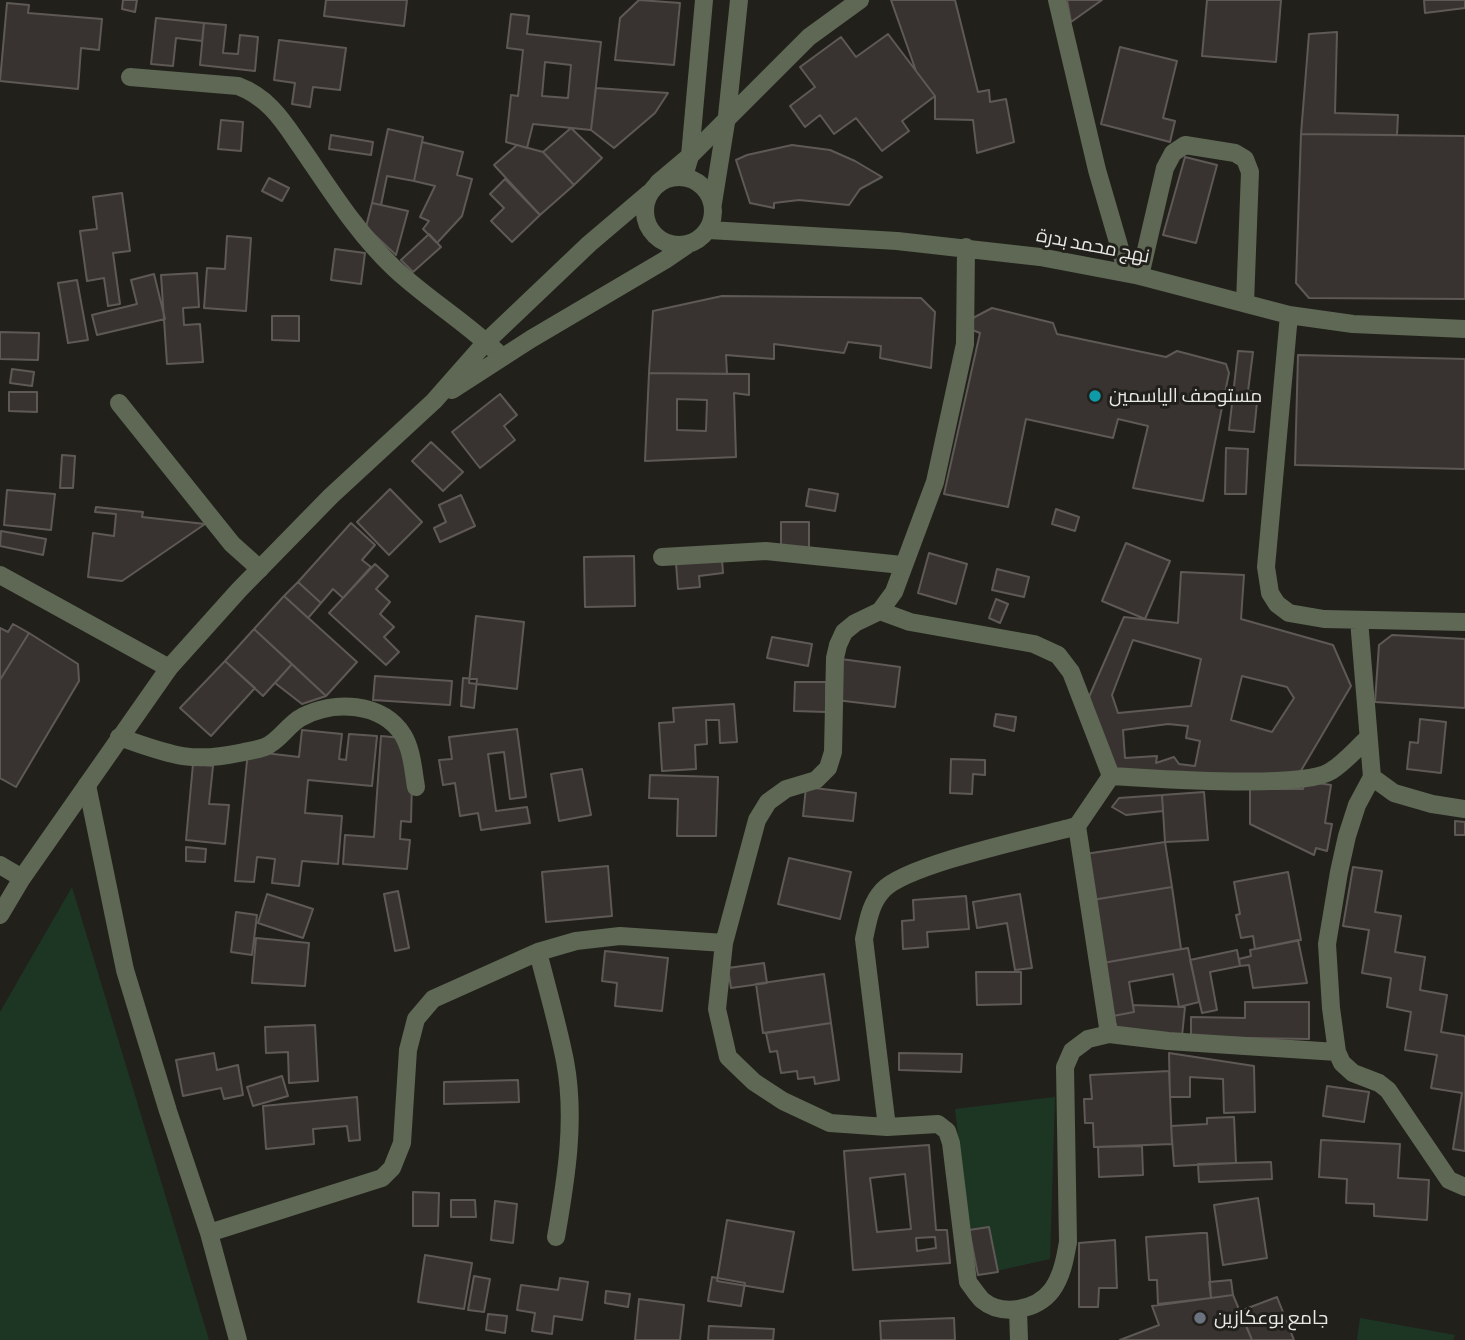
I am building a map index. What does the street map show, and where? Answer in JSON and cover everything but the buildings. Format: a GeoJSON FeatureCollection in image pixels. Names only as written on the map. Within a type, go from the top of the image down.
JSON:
{"type":"FeatureCollection","features":[{"type":"Feature","properties":{"kind":"street"},"geometry":{"type":"LineString","coordinates":[[684,176],[690,156],[704,0]]}},
{"type":"Feature","properties":{"kind":"street"},"geometry":{"type":"LineString","coordinates":[[434,401],[699,240],[709,230],[714,216],[713,203],[727,116],[739,0]]}},
{"type":"Feature","properties":{"kind":"street"},"geometry":{"type":"LineString","coordinates":[[0,915],[22,878],[169,668],[260,569],[331,496],[434,401],[486,342],[589,244],[690,156],[727,116],[809,37],[860,0]]}},
{"type":"Feature","properties":{"kind":"street"},"geometry":{"type":"LineString","coordinates":[[1057,0],[1097,170],[1133,275]]}},
{"type":"Feature","properties":{"kind":"street"},"geometry":{"type":"LineString","coordinates":[[130,77],[238,86],[253,92],[278,113],[335,198],[370,243],[430,299],[486,342],[502,358]]}},
{"type":"Feature","properties":{"kind":"street"},"geometry":{"type":"LineString","coordinates":[[1133,275],[1165,168],[1173,153],[1185,145],[1236,153],[1245,159],[1250,172],[1245,303]]}},
{"type":"Feature","properties":{"kind":"street"},"geometry":{"type":"LineString","coordinates":[[687,245],[673,245],[661,241],[651,232],[645,219],[644,205],[654,188],[671,177],[684,176],[697,181],[707,191],[713,203]]}},
{"type":"Feature","properties":{"kind":"street","name":"نهج محمد بدرة"},"geometry":{"type":"LineString","coordinates":[[709,230],[965,247],[1040,257],[1133,275],[1289,315],[1353,324],[1465,329]]}},
{"type":"Feature","properties":{"kind":"street"},"geometry":{"type":"LineString","coordinates":[[965,247],[965,344],[935,482],[894,592],[880,611],[855,623],[844,632],[838,645],[835,658],[833,752],[828,768],[816,780],[786,789],[768,802],[757,820],[723,943],[717,1009],[728,1057],[754,1082],[783,1101],[831,1123],[887,1127],[938,1124],[947,1131],[951,1143],[968,1282],[982,1300],[1000,1308],[1018,1309],[1040,1303],[1063,1269],[1068,1242],[1065,1067],[1072,1051],[1088,1040],[1109,1034],[1168,1041],[1337,1052]]}},
{"type":"Feature","properties":{"kind":"street"},"geometry":{"type":"LineString","coordinates":[[1289,315],[1266,567],[1270,593],[1277,604],[1289,613],[1324,619],[1465,622]]}},
{"type":"Feature","properties":{"kind":"street"},"geometry":{"type":"LineString","coordinates":[[119,403],[232,544],[260,569]]}},
{"type":"Feature","properties":{"kind":"street"},"geometry":{"type":"LineString","coordinates":[[662,557],[766,551],[902,565]]}},
{"type":"Feature","properties":{"kind":"street"},"geometry":{"type":"LineString","coordinates":[[0,575],[169,668]]}},
{"type":"Feature","properties":{"kind":"street"},"geometry":{"type":"LineString","coordinates":[[880,611],[910,622],[1034,644],[1058,655],[1071,672],[1111,776]]}},
{"type":"Feature","properties":{"kind":"street"},"geometry":{"type":"LineString","coordinates":[[1359,620],[1372,777],[1357,805],[1347,836],[1327,944],[1337,1052],[1347,1069],[1379,1083],[1388,1090],[1449,1180],[1465,1187]]}},
{"type":"Feature","properties":{"kind":"street"},"geometry":{"type":"LineString","coordinates":[[119,737],[168,754],[190,758],[220,757],[266,747],[300,718],[326,707],[357,706],[386,718],[402,735],[411,755],[416,786]]}},
{"type":"Feature","properties":{"kind":"street"},"geometry":{"type":"LineString","coordinates":[[1111,776],[1308,779],[1331,771],[1367,738]]}},
{"type":"Feature","properties":{"kind":"street"},"geometry":{"type":"LineString","coordinates":[[887,1127],[864,939],[870,909],[884,888],[919,869],[1076,826],[1111,776]]}},
{"type":"Feature","properties":{"kind":"street"},"geometry":{"type":"LineString","coordinates":[[1372,777],[1394,793],[1432,804],[1465,809]]}},
{"type":"Feature","properties":{"kind":"street"},"geometry":{"type":"LineString","coordinates":[[87,785],[125,970],[209,1233],[238,1340]]}},
{"type":"Feature","properties":{"kind":"street"},"geometry":{"type":"LineString","coordinates":[[1076,826],[1109,1034]]}},
{"type":"Feature","properties":{"kind":"street"},"geometry":{"type":"LineString","coordinates":[[0,865],[22,878]]}},
{"type":"Feature","properties":{"kind":"street"},"geometry":{"type":"LineString","coordinates":[[209,1233],[382,1178],[392,1168],[402,1143],[408,1050],[416,1019],[433,999],[538,952],[576,941],[620,936],[723,943]]}},
{"type":"Feature","properties":{"kind":"street"},"geometry":{"type":"LineString","coordinates":[[538,952],[566,1063],[569,1115],[566,1180],[556,1237]]}},
{"type":"Feature","properties":{"kind":"street"},"geometry":{"type":"LineString","coordinates":[[1018,1309],[1019,1340]]}},
{"type":"Feature","properties":{"kind":"green space"},"geometry":{"type":"Polygon","coordinates":[[[72,887],[209,1340],[0,1340],[0,1012],[72,887]]]}},
{"type":"Feature","properties":{"kind":"green space"},"geometry":{"type":"Polygon","coordinates":[[[1055,1097],[1050,1259],[978,1275],[969,1230],[955,1109],[1055,1097]]]}},
{"type":"Feature","properties":{"kind":"green space"},"geometry":{"type":"Polygon","coordinates":[[[1360,1318],[1455,1335],[1453,1340],[1357,1340],[1360,1318]]]}},
{"type":"Feature","properties":{"kind":"place","name":"مستوصف الياسمين"},"geometry":{"type":"Point","coordinates":[1095,396]}},
{"type":"Feature","properties":{"kind":"place","name":"جامع بوعكازين"},"geometry":{"type":"Point","coordinates":[1200,1318]}}]}
